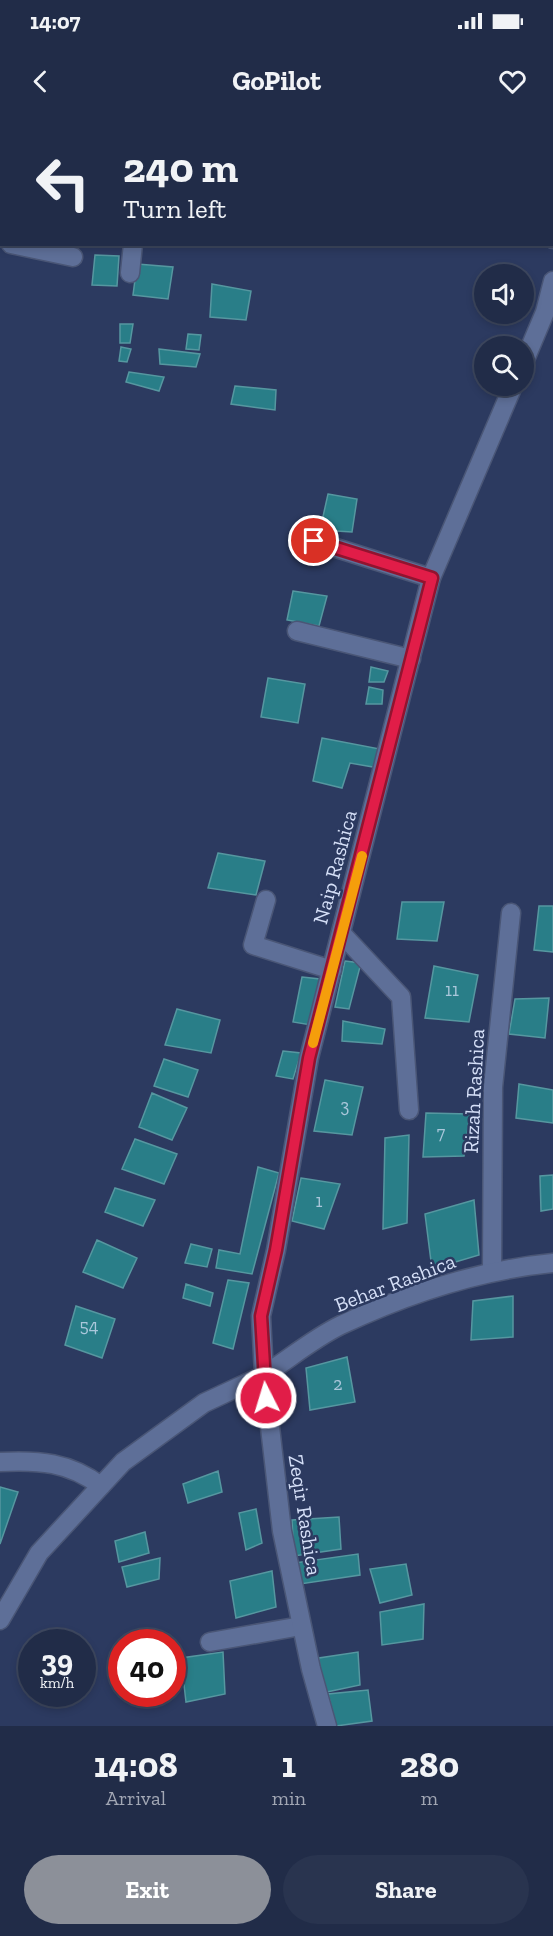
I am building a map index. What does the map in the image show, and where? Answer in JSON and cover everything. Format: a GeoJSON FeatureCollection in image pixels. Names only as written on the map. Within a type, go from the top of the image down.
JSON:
{"type":"FeatureCollection","features":[{"type":"Feature","properties":{"kind":"street"},"geometry":{"type":"LineString","coordinates":[[20,246],[72,257]]}},
{"type":"Feature","properties":{"kind":"street"},"geometry":{"type":"LineString","coordinates":[[130,273],[133,246]]}},
{"type":"Feature","properties":{"kind":"street"},"geometry":{"type":"LineString","coordinates":[[534,338],[545,312],[553,281]]}},
{"type":"Feature","properties":{"kind":"street","name":"Naip Rashica"},"geometry":{"type":"LineString","coordinates":[[264,1375],[261,1316],[276,1250],[309,1058],[432,578],[509,396]]}},
{"type":"Feature","properties":{"kind":"street"},"geometry":{"type":"LineString","coordinates":[[314,541],[432,578]]}},
{"type":"Feature","properties":{"kind":"street"},"geometry":{"type":"LineString","coordinates":[[297,631],[411,659]]}},
{"type":"Feature","properties":{"kind":"street"},"geometry":{"type":"LineString","coordinates":[[266,900],[253,945],[332,970]]}},
{"type":"Feature","properties":{"kind":"street","name":"Rizah Rashica"},"geometry":{"type":"LineString","coordinates":[[492,1272],[493,1087],[511,913]]}},
{"type":"Feature","properties":{"kind":"street"},"geometry":{"type":"LineString","coordinates":[[341,933],[401,997],[410,1110]]}},
{"type":"Feature","properties":{"kind":"street","name":"Behar Rashica"},"geometry":{"type":"LineString","coordinates":[[0,1620],[39,1553],[123,1462],[204,1402],[264,1375],[340,1326],[429,1291],[492,1272],[553,1263]]}},
{"type":"Feature","properties":{"kind":"street","name":"Zeqir Rashica"},"geometry":{"type":"LineString","coordinates":[[264,1375],[282,1531],[301,1626],[327,1726]]}},
{"type":"Feature","properties":{"kind":"street"},"geometry":{"type":"LineString","coordinates":[[0,1462],[57,1463],[73,1469],[101,1486]]}},
{"type":"Feature","properties":{"kind":"street"},"geometry":{"type":"LineString","coordinates":[[210,1642],[301,1626]]}},
{"type":"Feature","properties":{"kind":"building"},"geometry":{"type":"Polygon","coordinates":[[[95,255],[119,256],[117,286],[92,285],[95,255]]]}},
{"type":"Feature","properties":{"kind":"building"},"geometry":{"type":"Polygon","coordinates":[[[137,264],[173,267],[168,299],[133,295],[137,264]]]}},
{"type":"Feature","properties":{"kind":"building"},"geometry":{"type":"Polygon","coordinates":[[[212,284],[251,291],[246,320],[210,317],[212,284]]]}},
{"type":"Feature","properties":{"kind":"building"},"geometry":{"type":"Polygon","coordinates":[[[120,324],[133,324],[130,343],[120,343],[120,324]]]}},
{"type":"Feature","properties":{"kind":"building"},"geometry":{"type":"Polygon","coordinates":[[[188,334],[201,335],[199,350],[186,349],[188,334]]]}},
{"type":"Feature","properties":{"kind":"building"},"geometry":{"type":"Polygon","coordinates":[[[121,347],[131,349],[127,362],[119,361],[121,347]]]}},
{"type":"Feature","properties":{"kind":"building"},"geometry":{"type":"Polygon","coordinates":[[[159,349],[200,354],[196,367],[160,364],[159,349]]]}},
{"type":"Feature","properties":{"kind":"building"},"geometry":{"type":"Polygon","coordinates":[[[129,372],[164,377],[159,391],[126,382],[129,372]]]}},
{"type":"Feature","properties":{"kind":"building"},"geometry":{"type":"Polygon","coordinates":[[[235,386],[276,390],[275,410],[231,404],[235,386]]]}},
{"type":"Feature","properties":{"kind":"building"},"geometry":{"type":"Polygon","coordinates":[[[328,494],[357,499],[352,532],[320,530],[328,494]]]}},
{"type":"Feature","properties":{"kind":"building"},"geometry":{"type":"Polygon","coordinates":[[[293,591],[327,596],[319,626],[287,620],[293,591]]]}},
{"type":"Feature","properties":{"kind":"building"},"geometry":{"type":"Polygon","coordinates":[[[371,667],[388,671],[384,682],[369,682],[371,667]]]}},
{"type":"Feature","properties":{"kind":"building"},"geometry":{"type":"Polygon","coordinates":[[[268,678],[305,684],[298,723],[261,717],[268,678]]]}},
{"type":"Feature","properties":{"kind":"building"},"geometry":{"type":"Polygon","coordinates":[[[369,687],[383,690],[382,704],[366,704],[369,687]]]}},
{"type":"Feature","properties":{"kind":"building"},"geometry":{"type":"Polygon","coordinates":[[[322,738],[380,749],[379,768],[350,763],[342,788],[313,781],[322,738]]]}},
{"type":"Feature","properties":{"kind":"building"},"geometry":{"type":"Polygon","coordinates":[[[218,853],[265,861],[256,895],[208,888],[218,853]]]}},
{"type":"Feature","properties":{"kind":"building"},"geometry":{"type":"Polygon","coordinates":[[[402,902],[444,902],[437,941],[397,939],[402,902]]]}},
{"type":"Feature","properties":{"kind":"building"},"geometry":{"type":"Polygon","coordinates":[[[539,906],[553,906],[553,952],[534,950],[539,906]]]}},
{"type":"Feature","properties":{"kind":"building"},"geometry":{"type":"Polygon","coordinates":[[[345,961],[361,963],[349,1009],[335,1007],[345,961]]]}},
{"type":"Feature","properties":{"kind":"building"},"geometry":{"type":"Polygon","coordinates":[[[434,966],[478,975],[469,1022],[425,1018],[434,966]]]}},
{"type":"Feature","properties":{"kind":"building"},"geometry":{"type":"Polygon","coordinates":[[[302,977],[320,979],[311,1025],[293,1022],[302,977]]]}},
{"type":"Feature","properties":{"kind":"building"},"geometry":{"type":"Polygon","coordinates":[[[549,998],[545,1038],[509,1034],[515,999],[549,998]]]}},
{"type":"Feature","properties":{"kind":"building"},"geometry":{"type":"Polygon","coordinates":[[[177,1009],[220,1020],[211,1053],[165,1045],[177,1009]]]}},
{"type":"Feature","properties":{"kind":"building"},"geometry":{"type":"Polygon","coordinates":[[[343,1021],[385,1029],[382,1044],[342,1041],[343,1021]]]}},
{"type":"Feature","properties":{"kind":"building"},"geometry":{"type":"Polygon","coordinates":[[[283,1051],[301,1053],[293,1079],[276,1076],[283,1051]]]}},
{"type":"Feature","properties":{"kind":"building"},"geometry":{"type":"Polygon","coordinates":[[[164,1059],[198,1070],[188,1097],[154,1086],[164,1059]]]}},
{"type":"Feature","properties":{"kind":"building"},"geometry":{"type":"Polygon","coordinates":[[[325,1080],[363,1087],[352,1135],[314,1131],[325,1080]]]}},
{"type":"Feature","properties":{"kind":"building"},"geometry":{"type":"Polygon","coordinates":[[[519,1084],[553,1090],[553,1123],[516,1118],[519,1084]]]}},
{"type":"Feature","properties":{"kind":"building"},"geometry":{"type":"Polygon","coordinates":[[[152,1093],[187,1108],[172,1140],[139,1127],[152,1093]]]}},
{"type":"Feature","properties":{"kind":"building"},"geometry":{"type":"Polygon","coordinates":[[[426,1113],[470,1114],[464,1156],[423,1157],[426,1113]]]}},
{"type":"Feature","properties":{"kind":"building"},"geometry":{"type":"Polygon","coordinates":[[[409,1135],[407,1223],[383,1229],[385,1138],[409,1135]]]}},
{"type":"Feature","properties":{"kind":"building"},"geometry":{"type":"Polygon","coordinates":[[[135,1139],[177,1154],[164,1184],[122,1169],[135,1139]]]}},
{"type":"Feature","properties":{"kind":"building"},"geometry":{"type":"Polygon","coordinates":[[[258,1167],[279,1173],[252,1274],[216,1268],[219,1250],[240,1254],[258,1167]]]}},
{"type":"Feature","properties":{"kind":"building"},"geometry":{"type":"Polygon","coordinates":[[[553,1175],[553,1209],[541,1211],[540,1176],[553,1175]]]}},
{"type":"Feature","properties":{"kind":"building"},"geometry":{"type":"Polygon","coordinates":[[[301,1178],[340,1184],[324,1229],[292,1221],[301,1178]]]}},
{"type":"Feature","properties":{"kind":"building"},"geometry":{"type":"Polygon","coordinates":[[[115,1188],[155,1200],[143,1226],[105,1212],[115,1188]]]}},
{"type":"Feature","properties":{"kind":"building"},"geometry":{"type":"Polygon","coordinates":[[[474,1200],[479,1255],[432,1269],[425,1214],[474,1200]]]}},
{"type":"Feature","properties":{"kind":"building"},"geometry":{"type":"Polygon","coordinates":[[[97,1240],[137,1258],[123,1288],[83,1272],[97,1240]]]}},
{"type":"Feature","properties":{"kind":"building"},"geometry":{"type":"Polygon","coordinates":[[[191,1244],[212,1249],[207,1267],[185,1263],[191,1244]]]}},
{"type":"Feature","properties":{"kind":"building"},"geometry":{"type":"Polygon","coordinates":[[[228,1280],[249,1283],[233,1349],[213,1343],[228,1280]]]}},
{"type":"Feature","properties":{"kind":"building"},"geometry":{"type":"Polygon","coordinates":[[[186,1284],[213,1293],[210,1306],[183,1298],[186,1284]]]}},
{"type":"Feature","properties":{"kind":"building"},"geometry":{"type":"Polygon","coordinates":[[[513,1296],[513,1337],[471,1340],[473,1301],[513,1296]]]}},
{"type":"Feature","properties":{"kind":"building"},"geometry":{"type":"Polygon","coordinates":[[[76,1306],[115,1319],[102,1358],[65,1345],[76,1306]]]}},
{"type":"Feature","properties":{"kind":"building"},"geometry":{"type":"Polygon","coordinates":[[[347,1357],[355,1402],[310,1410],[306,1368],[347,1357]]]}},
{"type":"Feature","properties":{"kind":"building"},"geometry":{"type":"Polygon","coordinates":[[[218,1471],[222,1492],[188,1503],[183,1484],[218,1471]]]}},
{"type":"Feature","properties":{"kind":"building"},"geometry":{"type":"Polygon","coordinates":[[[0,1487],[18,1492],[0,1544],[0,1487]]]}},
{"type":"Feature","properties":{"kind":"building"},"geometry":{"type":"Polygon","coordinates":[[[256,1509],[262,1543],[246,1550],[239,1513],[256,1509]]]}},
{"type":"Feature","properties":{"kind":"building"},"geometry":{"type":"Polygon","coordinates":[[[339,1517],[341,1549],[294,1556],[292,1520],[339,1517]]]}},
{"type":"Feature","properties":{"kind":"building"},"geometry":{"type":"Polygon","coordinates":[[[145,1532],[149,1553],[119,1562],[115,1541],[145,1532]]]}},
{"type":"Feature","properties":{"kind":"building"},"geometry":{"type":"Polygon","coordinates":[[[358,1554],[360,1575],[300,1584],[294,1563],[358,1554]]]}},
{"type":"Feature","properties":{"kind":"building"},"geometry":{"type":"Polygon","coordinates":[[[160,1558],[159,1579],[127,1587],[122,1567],[160,1558]]]}},
{"type":"Feature","properties":{"kind":"building"},"geometry":{"type":"Polygon","coordinates":[[[406,1564],[412,1595],[380,1603],[370,1569],[406,1564]]]}},
{"type":"Feature","properties":{"kind":"building"},"geometry":{"type":"Polygon","coordinates":[[[272,1571],[276,1607],[236,1618],[230,1581],[272,1571]]]}},
{"type":"Feature","properties":{"kind":"building"},"geometry":{"type":"Polygon","coordinates":[[[424,1604],[423,1639],[382,1645],[380,1612],[424,1604]]]}},
{"type":"Feature","properties":{"kind":"building"},"geometry":{"type":"Polygon","coordinates":[[[223,1652],[225,1694],[186,1702],[186,1657],[223,1652]]]}},
{"type":"Feature","properties":{"kind":"building"},"geometry":{"type":"Polygon","coordinates":[[[358,1652],[360,1685],[322,1693],[319,1658],[358,1652]]]}},
{"type":"Feature","properties":{"kind":"building"},"geometry":{"type":"Polygon","coordinates":[[[368,1690],[372,1721],[336,1726],[328,1694],[368,1690]]]}},
{"type":"Feature","properties":{"kind":"slow traffic"},"geometry":{"type":"LineString","coordinates":[[313,1043],[362,856]]}},
{"type":"Feature","properties":{"kind":"route"},"geometry":{"type":"LineString","coordinates":[[266,1398],[261,1316],[276,1250],[309,1058],[432,578],[314,541]]}}]}
